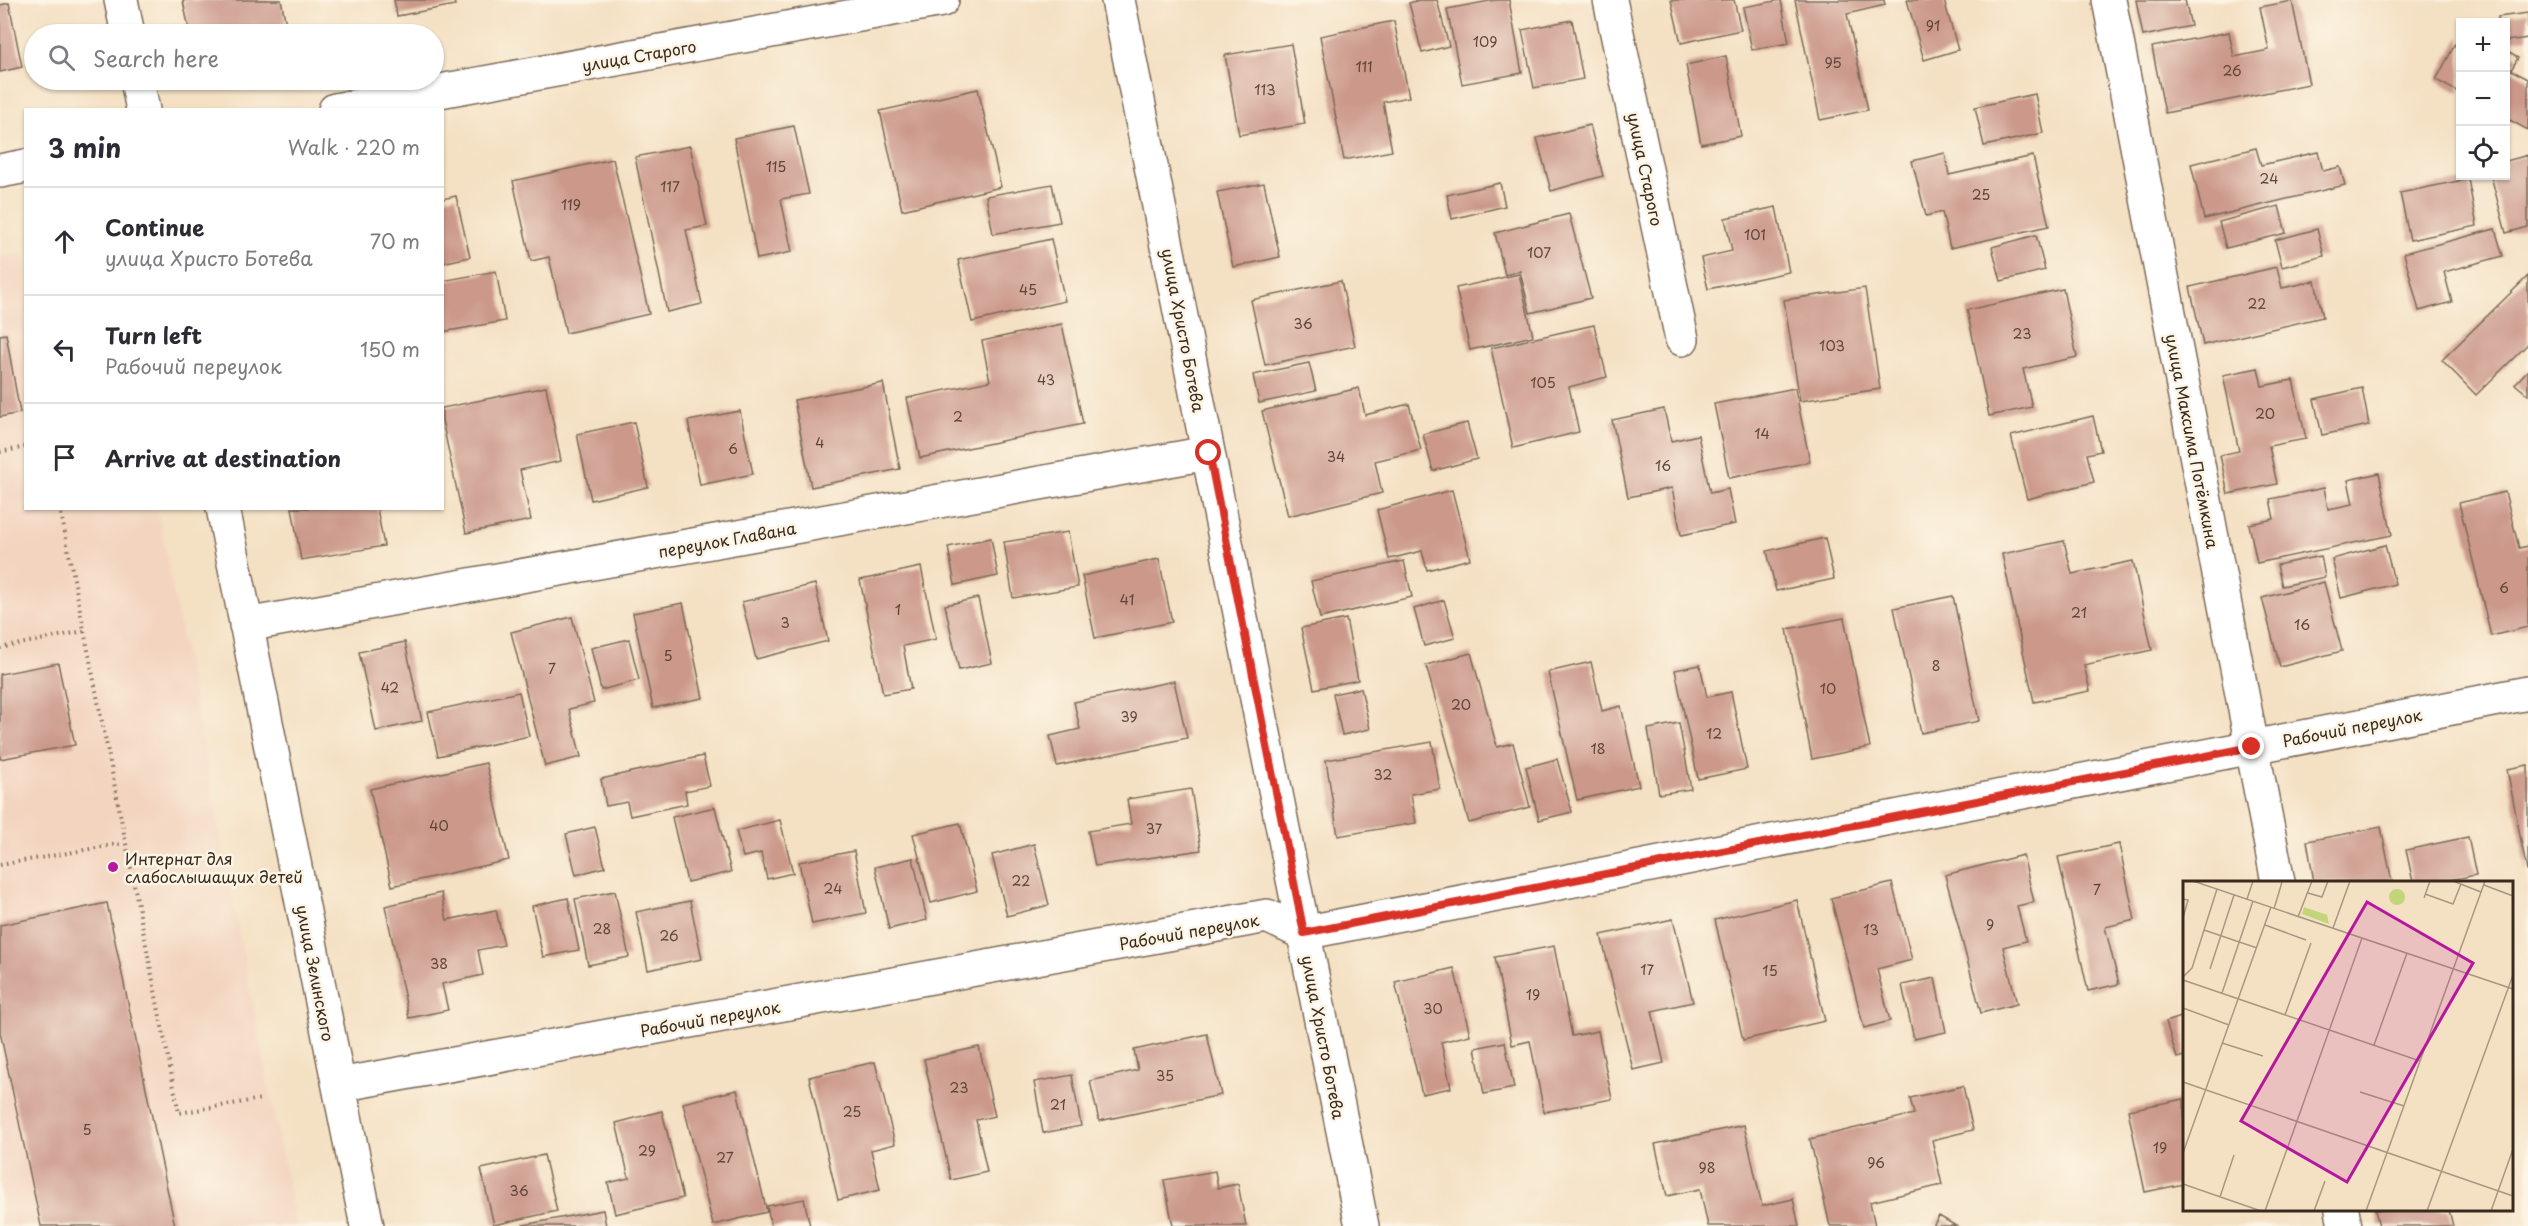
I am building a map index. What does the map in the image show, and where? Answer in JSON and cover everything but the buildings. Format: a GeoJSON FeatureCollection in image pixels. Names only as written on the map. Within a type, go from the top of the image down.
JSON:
{"type":"FeatureCollection","features":[{"type":"Feature","properties":{"kind":"street"},"geometry":{"type":"LineString","coordinates":[[121,0],[126,24]]}},
{"type":"Feature","properties":{"kind":"street","name":"улица Старого"},"geometry":{"type":"LineString","coordinates":[[346,108],[942,0]]}},
{"type":"Feature","properties":{"kind":"street","name":"улица Христо Ботева"},"geometry":{"type":"LineString","coordinates":[[1118,0],[1362,1226]]}},
{"type":"Feature","properties":{"kind":"street","name":"улица Старого"},"geometry":{"type":"LineString","coordinates":[[1610,0],[1682,339]]}},
{"type":"Feature","properties":{"kind":"street","name":"улица Максима Потёмкина"},"geometry":{"type":"LineString","coordinates":[[2109,0],[2278,881]]}},
{"type":"Feature","properties":{"kind":"street"},"geometry":{"type":"LineString","coordinates":[[139,90],[143,108]]}},
{"type":"Feature","properties":{"kind":"street"},"geometry":{"type":"LineString","coordinates":[[0,171],[24,166]]}},
{"type":"Feature","properties":{"kind":"street","name":"переулок Главана"},"geometry":{"type":"LineString","coordinates":[[246,625],[1209,453]]}},
{"type":"Feature","properties":{"kind":"street","name":"улица Зелинского"},"geometry":{"type":"LineString","coordinates":[[223,510],[367,1226]]}},
{"type":"Feature","properties":{"kind":"street","name":"Рабочий переулок"},"geometry":{"type":"LineString","coordinates":[[339,1085],[1267,916],[1304,933],[2528,693]]}},
{"type":"Feature","properties":{"kind":"street"},"geometry":{"type":"LineString","coordinates":[[2342,1211],[2345,1226]]}},
{"type":"Feature","properties":{"kind":"path"},"geometry":{"type":"LineString","coordinates":[[0,452],[24,447]]}},
{"type":"Feature","properties":{"kind":"path"},"geometry":{"type":"LineString","coordinates":[[60,510],[124,843],[179,1113],[261,1099]]}},
{"type":"Feature","properties":{"kind":"path"},"geometry":{"type":"LineString","coordinates":[[0,648],[84,632]]}},
{"type":"Feature","properties":{"kind":"path"},"geometry":{"type":"LineString","coordinates":[[0,865],[124,843]]}},
{"type":"Feature","properties":{"kind":"shaded area","name":"Интернат для слабослышащих детей"},"geometry":{"type":"Polygon","coordinates":[[[24,253],[24,510],[157,510],[296,1226],[0,1226],[0,257],[24,253]]]}},
{"type":"Feature","properties":{"kind":"place","name":"Интернат для слабослышащих детей"},"geometry":{"type":"Point","coordinates":[113,867]}},
{"type":"Feature","properties":{"kind":"route"},"geometry":{"type":"LineString","coordinates":[[1209,453],[1304,933],[2252,747]]}}]}
